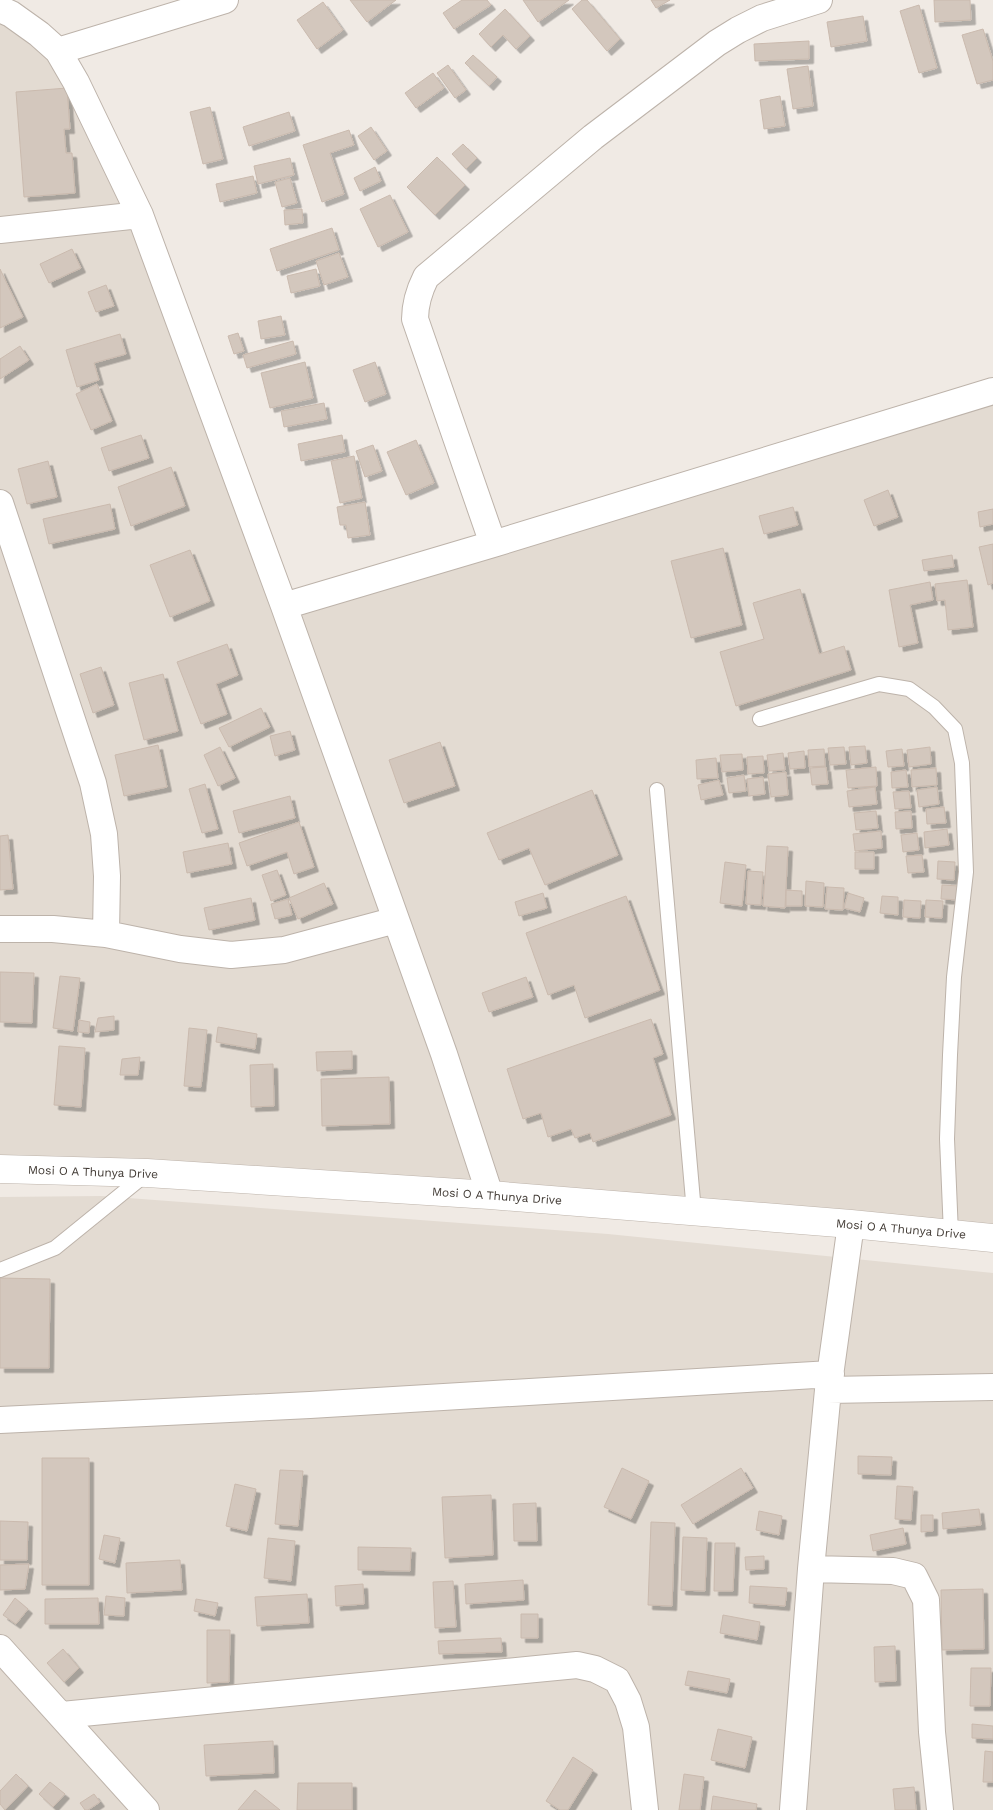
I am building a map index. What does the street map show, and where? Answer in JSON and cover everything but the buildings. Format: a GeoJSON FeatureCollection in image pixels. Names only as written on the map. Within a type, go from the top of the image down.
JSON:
{"type":"FeatureCollection","features":[{"type":"Feature","properties":{"kind":"street"},"geometry":{"type":"LineString","coordinates":[[58,51],[225,0]]}},
{"type":"Feature","properties":{"kind":"street"},"geometry":{"type":"LineString","coordinates":[[493,544],[415,319],[415,306],[419,291],[426,277],[593,137],[718,43],[762,18],[819,0]]}},
{"type":"Feature","properties":{"kind":"street"},"geometry":{"type":"LineString","coordinates":[[0,9],[11,14],[39,34],[58,51],[76,82],[140,215],[284,606],[444,1054],[490,1195]]}},
{"type":"Feature","properties":{"kind":"street"},"geometry":{"type":"LineString","coordinates":[[0,230],[140,215]]}},
{"type":"Feature","properties":{"kind":"street"},"geometry":{"type":"LineString","coordinates":[[284,606],[993,391]]}},
{"type":"Feature","properties":{"kind":"street"},"geometry":{"type":"LineString","coordinates":[[0,503],[93,783],[104,834],[107,876],[106,934]]}},
{"type":"Feature","properties":{"kind":"street"},"geometry":{"type":"LineString","coordinates":[[0,929],[53,929],[106,934],[180,949],[231,955],[284,950],[396,920]]}},
{"type":"Feature","properties":{"kind":"street","name":"Mosi O A Thunya Drive"},"geometry":{"type":"LineString","coordinates":[[0,1169],[147,1173],[490,1195],[851,1224],[993,1238]]}},
{"type":"Feature","properties":{"kind":"street"},"geometry":{"type":"LineString","coordinates":[[793,1810],[811,1569],[830,1382],[851,1224]]}},
{"type":"Feature","properties":{"kind":"street"},"geometry":{"type":"LineString","coordinates":[[0,1420],[830,1382],[993,1387]]}},
{"type":"Feature","properties":{"kind":"street"},"geometry":{"type":"LineString","coordinates":[[811,1569],[893,1571],[914,1576],[926,1600],[932,1732],[940,1810]]}},
{"type":"Feature","properties":{"kind":"street"},"geometry":{"type":"LineString","coordinates":[[0,1648],[62,1714],[146,1810]]}},
{"type":"Feature","properties":{"kind":"street"},"geometry":{"type":"LineString","coordinates":[[62,1714],[577,1665],[595,1669],[617,1680],[628,1701],[636,1727],[645,1810]]}},
{"type":"Feature","properties":{"kind":"lane"},"geometry":{"type":"LineString","coordinates":[[760,719],[879,684],[909,689],[934,707],[955,729],[962,763],[966,872],[954,977],[950,1055],[947,1139],[951,1234]]}},
{"type":"Feature","properties":{"kind":"lane"},"geometry":{"type":"LineString","coordinates":[[657,790],[694,1212]]}},
{"type":"Feature","properties":{"kind":"lane"},"geometry":{"type":"LineString","coordinates":[[0,1270],[55,1248],[147,1173]]}},
{"type":"Feature","properties":{"kind":"shaded area"},"geometry":{"type":"Polygon","coordinates":[[[0,9],[76,82],[284,606],[993,391],[993,1238],[0,1169],[0,9]]]}},
{"type":"Feature","properties":{"kind":"shaded area"},"geometry":{"type":"Polygon","coordinates":[[[101,1196],[608,1234],[993,1273],[993,1810],[0,1810],[0,1197],[101,1196]]]}}]}
